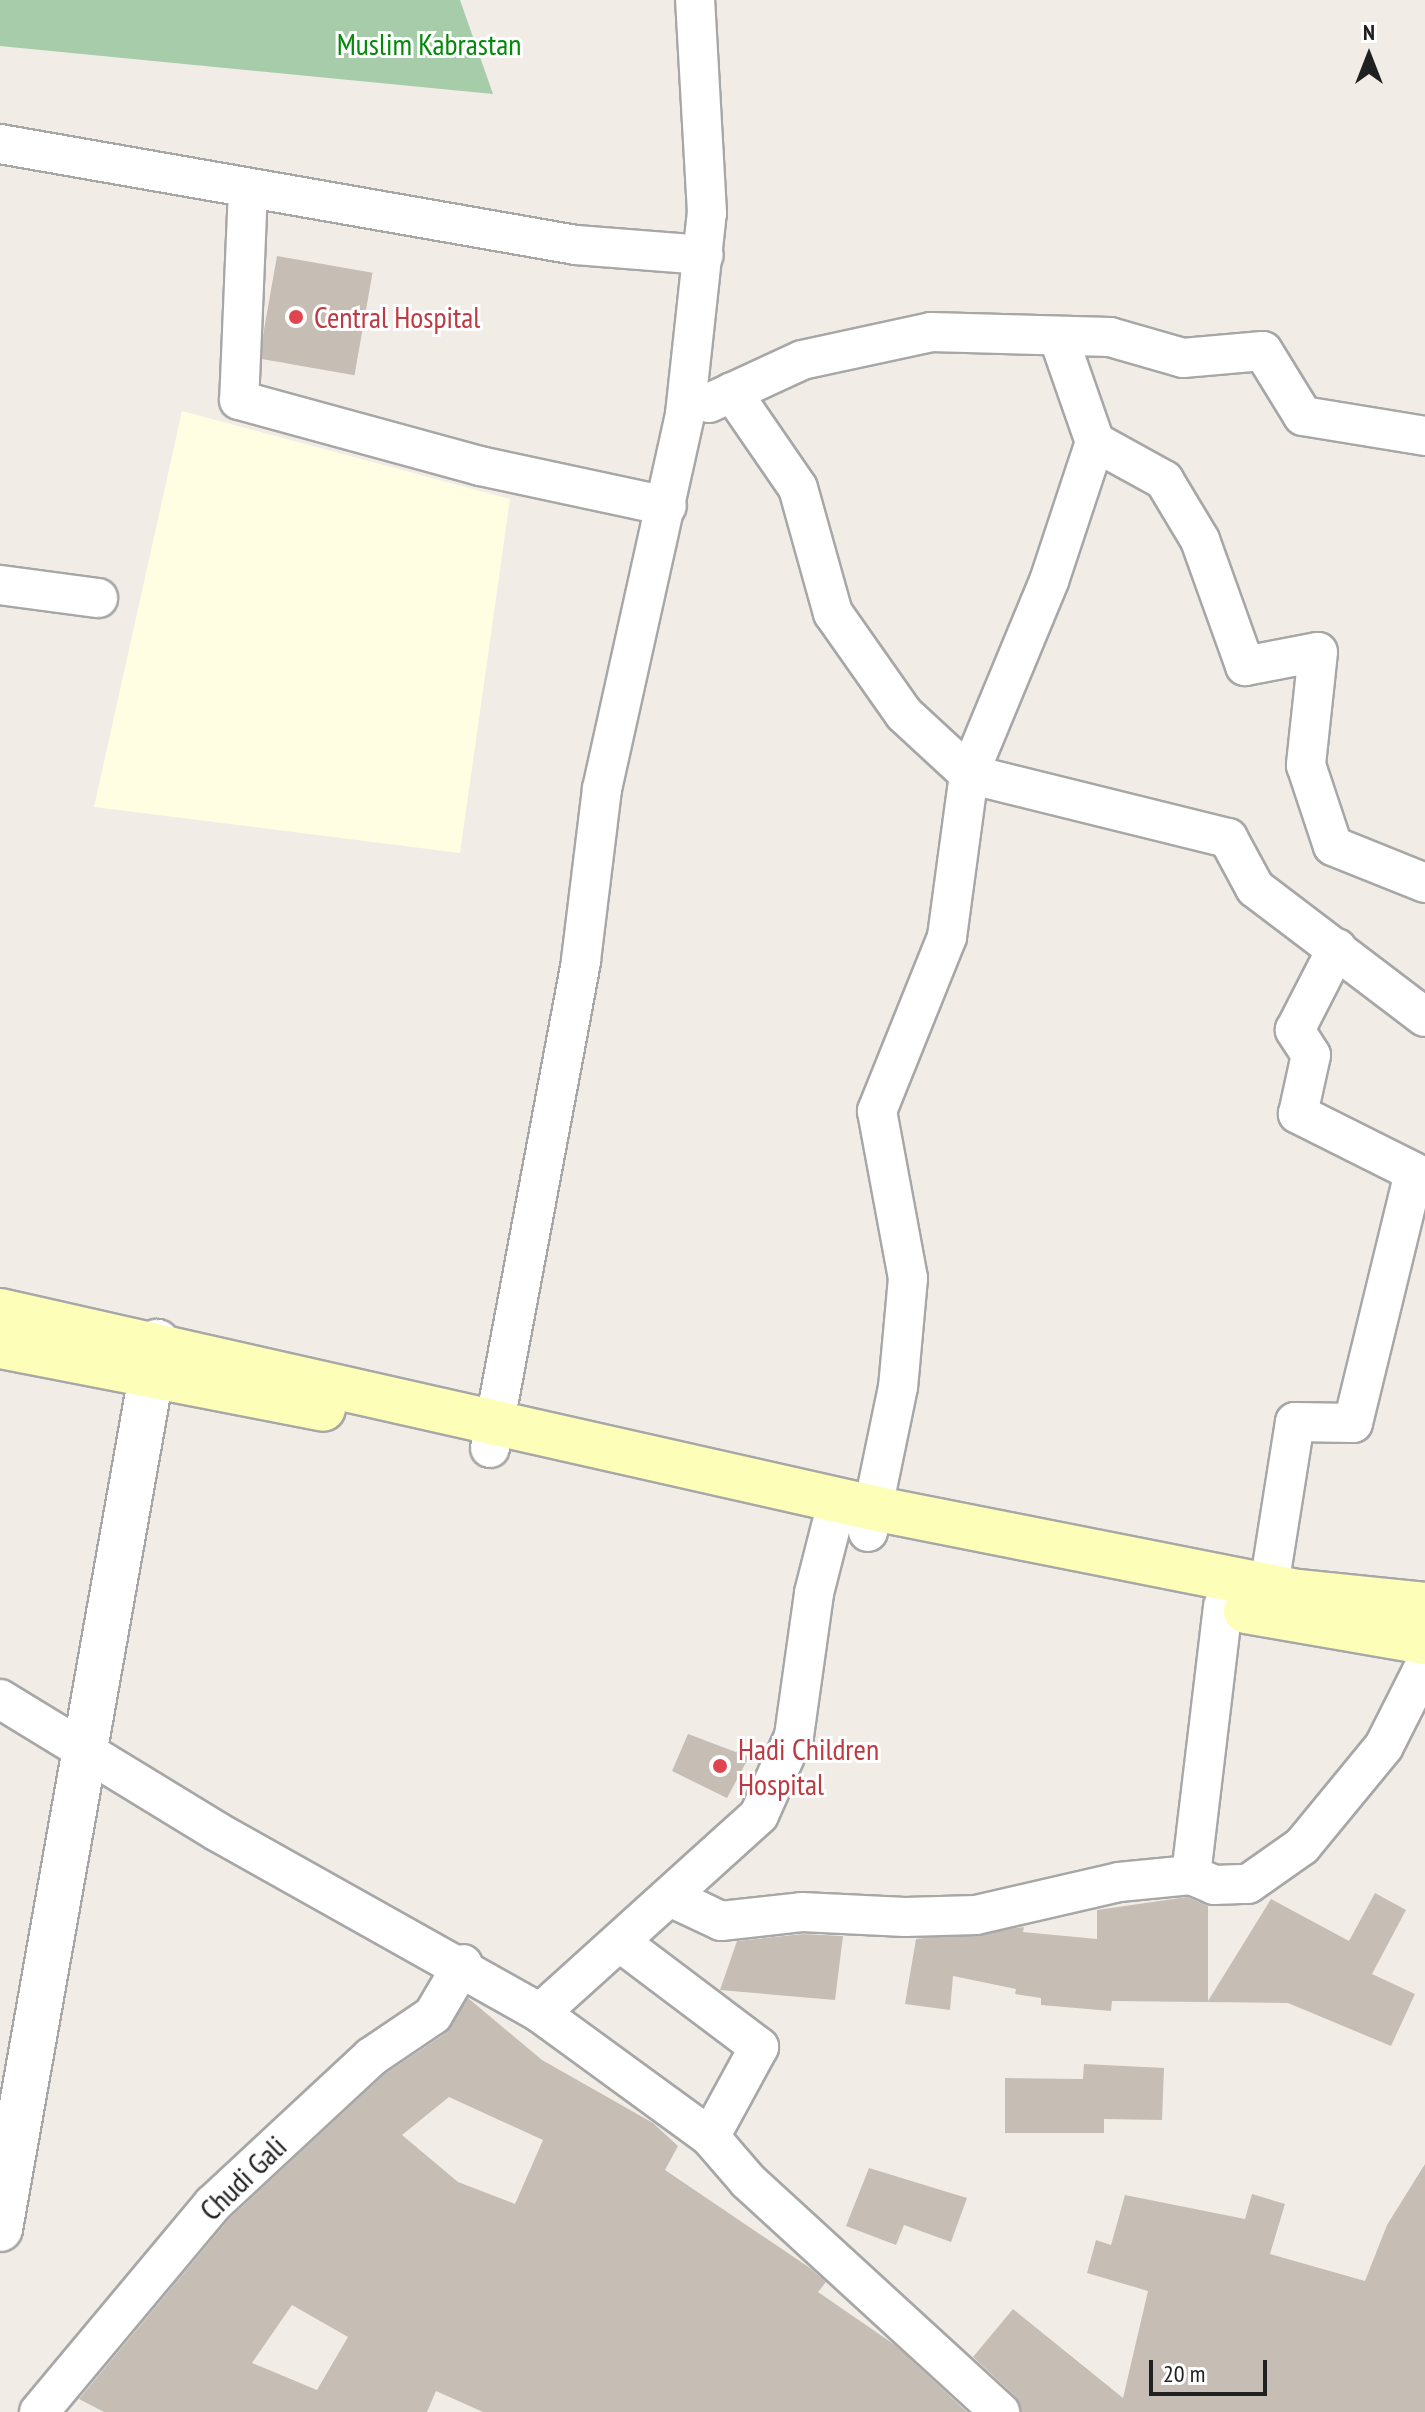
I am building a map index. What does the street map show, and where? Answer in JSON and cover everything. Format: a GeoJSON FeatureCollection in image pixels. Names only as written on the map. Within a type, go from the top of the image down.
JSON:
{"type":"FeatureCollection","features":[{"type":"Feature","properties":{"kind":"main road"},"geometry":{"type":"LineString","coordinates":[[0,1311],[155,1359],[853,1516],[1223,1606],[1425,1642]]}},
{"type":"Feature","properties":{"kind":"main road"},"geometry":{"type":"LineString","coordinates":[[0,1346],[155,1359]]}},
{"type":"Feature","properties":{"kind":"main road"},"geometry":{"type":"LineString","coordinates":[[853,1516],[1269,1586],[1425,1605]]}},
{"type":"Feature","properties":{"kind":"street"},"geometry":{"type":"LineString","coordinates":[[493,1434],[581,960],[602,789],[685,414],[704,255],[695,0]]}},
{"type":"Feature","properties":{"kind":"street"},"geometry":{"type":"LineString","coordinates":[[0,144],[576,245],[704,255]]}},
{"type":"Feature","properties":{"kind":"street"},"geometry":{"type":"LineString","coordinates":[[248,189],[239,400],[480,466],[667,506]]}},
{"type":"Feature","properties":{"kind":"street"},"geometry":{"type":"LineString","coordinates":[[685,414],[802,360],[931,332],[1110,337],[1183,358],[1263,351],[1303,416],[1425,436]]}},
{"type":"Feature","properties":{"kind":"street"},"geometry":{"type":"LineString","coordinates":[[540,2013],[759,1815],[794,1736],[853,1516],[898,1387],[908,1278],[877,1111],[947,937],[969,774],[1049,581],[1095,442],[1058,336]]}},
{"type":"Feature","properties":{"kind":"street"},"geometry":{"type":"LineString","coordinates":[[732,392],[798,488],[833,613],[904,714],[969,774],[1228,838],[1255,888],[1425,1017]]}},
{"type":"Feature","properties":{"kind":"street"},"geometry":{"type":"LineString","coordinates":[[1095,442],[1164,480],[1200,540],[1245,666],[1318,652],[1306,765],[1333,846],[1425,883]]}},
{"type":"Feature","properties":{"kind":"street"},"geometry":{"type":"LineString","coordinates":[[0,585],[98,598]]}},
{"type":"Feature","properties":{"kind":"street"},"geometry":{"type":"LineString","coordinates":[[1269,1586],[1295,1422],[1353,1423],[1414,1172],[1298,1114],[1311,1055],[1295,1030],[1337,948]]}},
{"type":"Feature","properties":{"kind":"street"},"geometry":{"type":"LineString","coordinates":[[0,2229],[89,1756],[155,1359]]}},
{"type":"Feature","properties":{"kind":"street"},"geometry":{"type":"LineString","coordinates":[[1191,1875],[1223,1606]]}},
{"type":"Feature","properties":{"kind":"street"},"geometry":{"type":"LineString","coordinates":[[670,1897],[721,1921],[802,1912],[976,1915],[1119,1882],[1191,1875],[1214,1885],[1248,1884],[1302,1846],[1384,1746],[1425,1665]]}},
{"type":"Feature","properties":{"kind":"street"},"geometry":{"type":"LineString","coordinates":[[0,1699],[89,1756],[463,1964],[540,2013],[710,2137],[748,2181],[1000,2412]]}},
{"type":"Feature","properties":{"kind":"street"},"geometry":{"type":"LineString","coordinates":[[621,1943],[759,2047],[710,2137]]}},
{"type":"Feature","properties":{"kind":"street","name":"Chudi Gali"},"geometry":{"type":"LineString","coordinates":[[39,2412],[213,2204],[371,2057],[433,2015],[463,1964]]}},
{"type":"Feature","properties":{"kind":"shaded area"},"geometry":{"type":"Polygon","coordinates":[[[182,411],[510,499],[460,853],[94,807],[182,411]]]}},
{"type":"Feature","properties":{"kind":"green space","name":"Muslim Kabrastan"},"geometry":{"type":"Polygon","coordinates":[[[0,0],[460,0],[493,94],[0,46],[0,0]]]}},
{"type":"Feature","properties":{"kind":"building"},"geometry":{"type":"Polygon","coordinates":[[[277,256],[373,273],[354,375],[259,358],[277,256]]]}},
{"type":"Feature","properties":{"kind":"building"},"geometry":{"type":"Polygon","coordinates":[[[688,1734],[749,1757],[727,1798],[672,1771],[688,1734]]]}},
{"type":"Feature","properties":{"kind":"building"},"geometry":{"type":"Polygon","coordinates":[[[1375,1893],[1406,1910],[1372,1974],[1415,1994],[1391,2046],[1288,2003],[1112,2001],[1111,2011],[1041,2005],[1041,1998],[1015,1994],[1016,1989],[953,1976],[950,2010],[905,2004],[916,1939],[1024,1927],[1023,1932],[1097,1939],[1097,1910],[1187,1897],[1208,1906],[1208,2001],[1271,1899],[1349,1941],[1375,1893]]]}},
{"type":"Feature","properties":{"kind":"building"},"geometry":{"type":"Polygon","coordinates":[[[803,1934],[843,1936],[835,2000],[720,1990],[737,1941],[803,1934]]]}},
{"type":"Feature","properties":{"kind":"building"},"geometry":{"type":"Polygon","coordinates":[[[468,1998],[542,2060],[653,2123],[678,2146],[665,2170],[810,2268],[826,2282],[818,2292],[895,2345],[967,2412],[483,2412],[436,2391],[427,2412],[104,2412],[79,2399],[229,2219],[385,2074],[446,2033],[468,1998]],[[449,2097],[402,2135],[458,2182],[515,2204],[543,2140],[449,2097]],[[292,2305],[252,2363],[317,2390],[348,2337],[292,2305]]]}},
{"type":"Feature","properties":{"kind":"building"},"geometry":{"type":"Polygon","coordinates":[[[1084,2064],[1164,2068],[1162,2120],[1104,2119],[1104,2133],[1005,2133],[1005,2078],[1083,2079],[1084,2064]]]}},
{"type":"Feature","properties":{"kind":"building"},"geometry":{"type":"Polygon","coordinates":[[[1425,2164],[1425,2412],[1021,2412],[1015,2396],[973,2357],[1013,2309],[1123,2398],[1148,2291],[1087,2273],[1096,2240],[1111,2245],[1125,2195],[1245,2219],[1252,2194],[1285,2204],[1270,2254],[1365,2281],[1387,2225],[1425,2164]]]}},
{"type":"Feature","properties":{"kind":"building"},"geometry":{"type":"Polygon","coordinates":[[[869,2168],[967,2198],[951,2242],[904,2225],[896,2245],[846,2226],[869,2168]]]}},
{"type":"Feature","properties":{"kind":"place","name":"Central Hospital"},"geometry":{"type":"Point","coordinates":[296,317]}},
{"type":"Feature","properties":{"kind":"place","name":"Hadi Children Hospital"},"geometry":{"type":"Point","coordinates":[720,1766]}}]}
